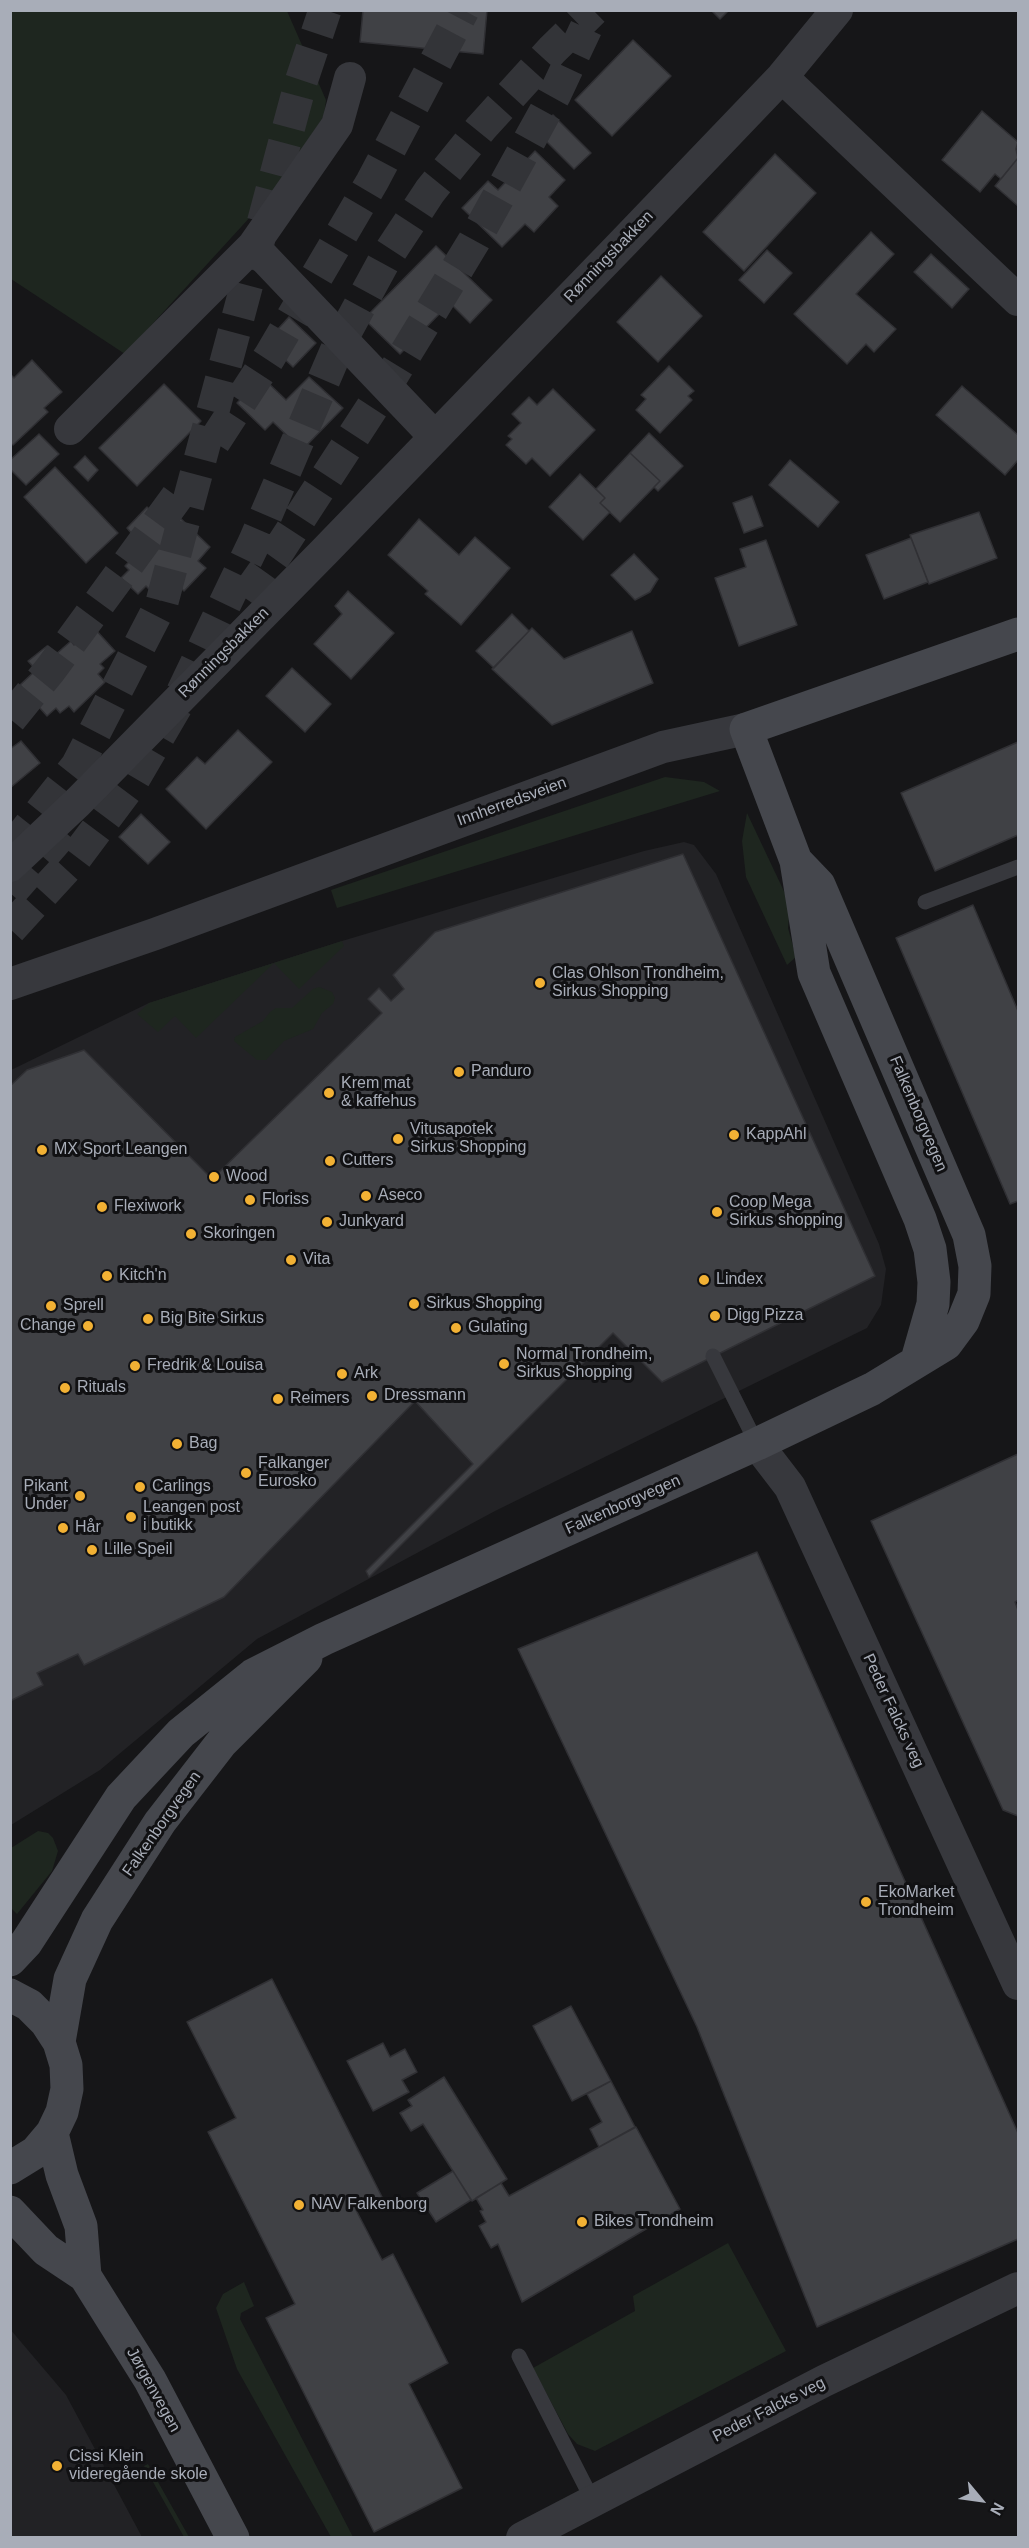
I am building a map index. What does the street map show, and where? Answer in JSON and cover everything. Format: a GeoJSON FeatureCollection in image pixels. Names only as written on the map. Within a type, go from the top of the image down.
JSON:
{"type":"FeatureCollection","features":[{"type":"Feature","properties":{"kind":"main road","name":"Innherredsveien"},"geometry":{"type":"LineString","coordinates":[[746,729],[1018,634]]}},
{"type":"Feature","properties":{"kind":"main road","name":"Falkenborgvegen"},"geometry":{"type":"LineString","coordinates":[[746,729],[796,861],[814,973],[920,1219],[930,1250],[934,1282],[933,1304],[917,1360]]}},
{"type":"Feature","properties":{"kind":"main road","name":"Falkenborgvegen"},"geometry":{"type":"LineString","coordinates":[[10,1960],[26,1943],[121,1797],[181,1733],[253,1674],[757,1444],[872,1389],[946,1344],[963,1321],[974,1294],[975,1266],[969,1235],[819,885],[796,861]]}},
{"type":"Feature","properties":{"kind":"main road","name":"Falkenborgvegen"},"geometry":{"type":"LineString","coordinates":[[58,2042],[70,1978],[97,1920],[160,1822],[222,1742],[324,1640]]}},
{"type":"Feature","properties":{"kind":"main road"},"geometry":{"type":"LineString","coordinates":[[10,1995],[29,2005],[46,2022],[58,2042],[66,2065],[67,2089],[62,2112],[52,2133],[36,2152],[10,2168]]}},
{"type":"Feature","properties":{"kind":"main road","name":"Jørgenvegen"},"geometry":{"type":"LineString","coordinates":[[52,2133],[62,2175],[81,2226],[85,2276]]}},
{"type":"Feature","properties":{"kind":"main road","name":"Jørgenvegen"},"geometry":{"type":"LineString","coordinates":[[10,2212],[46,2250],[85,2276],[150,2380],[233,2538]]}},
{"type":"Feature","properties":{"kind":"street","name":"Rønningsbakken"},"geometry":{"type":"LineString","coordinates":[[10,866],[78,802],[435,437],[782,77],[837,10]]}},
{"type":"Feature","properties":{"kind":"street"},"geometry":{"type":"LineString","coordinates":[[782,77],[1018,300]]}},
{"type":"Feature","properties":{"kind":"street"},"geometry":{"type":"LineString","coordinates":[[70,429],[253,246],[337,125],[350,78]]}},
{"type":"Feature","properties":{"kind":"street"},"geometry":{"type":"LineString","coordinates":[[253,246],[435,437]]}},
{"type":"Feature","properties":{"kind":"street","name":"Innherredsveien"},"geometry":{"type":"LineString","coordinates":[[10,984],[155,934],[663,747],[746,729]]}},
{"type":"Feature","properties":{"kind":"street","name":"Peder Falcks veg"},"geometry":{"type":"LineString","coordinates":[[757,1444],[790,1487],[1018,1984]]}},
{"type":"Feature","properties":{"kind":"street","name":"Peder Falcks veg"},"geometry":{"type":"LineString","coordinates":[[522,2538],[824,2380],[1018,2288]]}},
{"type":"Feature","properties":{"kind":"lane"},"geometry":{"type":"LineString","coordinates":[[925,902],[1018,867]]}},
{"type":"Feature","properties":{"kind":"lane"},"geometry":{"type":"LineString","coordinates":[[713,1356],[757,1444]]}},
{"type":"Feature","properties":{"kind":"lane"},"geometry":{"type":"LineString","coordinates":[[519,2356],[593,2501]]}},
{"type":"Feature","properties":{"kind":"shaded area"},"geometry":{"type":"Polygon","coordinates":[[[10,11],[287,11],[326,100],[324,116],[273,192],[125,354],[11,279],[10,11]]]}},
{"type":"Feature","properties":{"kind":"shaded area"},"geometry":{"type":"Polygon","coordinates":[[[665,777],[704,782],[720,791],[337,908],[331,890],[665,777]]]}},
{"type":"Feature","properties":{"kind":"shaded area"},"geometry":{"type":"Polygon","coordinates":[[[747,813],[790,904],[788,928],[796,957],[787,965],[746,877],[742,841],[747,813]]]}},
{"type":"Feature","properties":{"kind":"shaded area","name":"Sirkus Shopping"},"geometry":{"type":"Polygon","coordinates":[[[684,842],[694,845],[716,874],[879,1244],[886,1269],[881,1305],[867,1328],[495,1511],[257,1639],[100,1770],[11,1825],[11,1070],[149,1003],[342,941],[644,851],[684,842]]]}},
{"type":"Feature","properties":{"kind":"shaded area"},"geometry":{"type":"Polygon","coordinates":[[[342,941],[344,946],[299,989],[274,963],[196,1038],[175,1016],[158,1032],[137,1014],[149,1003],[342,941]]]}},
{"type":"Feature","properties":{"kind":"shaded area"},"geometry":{"type":"Polygon","coordinates":[[[319,987],[332,992],[335,998],[333,1004],[322,1013],[313,1029],[284,1041],[266,1060],[257,1060],[234,1041],[235,1037],[263,1021],[276,1008],[292,1008],[313,989],[319,987]]]}},
{"type":"Feature","properties":{"kind":"shaded area"},"geometry":{"type":"Polygon","coordinates":[[[38,1831],[48,1833],[53,1838],[58,1851],[52,1871],[17,1914],[11,1908],[11,1848],[38,1831]]]}},
{"type":"Feature","properties":{"kind":"shaded area"},"geometry":{"type":"Polygon","coordinates":[[[728,2243],[786,2351],[595,2451],[577,2444],[568,2434],[533,2368],[635,2311],[633,2296],[728,2243]]]}},
{"type":"Feature","properties":{"kind":"shaded area"},"geometry":{"type":"Polygon","coordinates":[[[244,2282],[254,2306],[241,2313],[240,2319],[353,2537],[331,2537],[237,2369],[216,2308],[223,2294],[244,2282]]]}},
{"type":"Feature","properties":{"kind":"shaded area","name":"Cissi Klein videregående skole"},"geometry":{"type":"Polygon","coordinates":[[[10,2329],[66,2395],[142,2537],[11,2537],[10,2329]]]}},
{"type":"Feature","properties":{"kind":"shaded area"},"geometry":{"type":"Polygon","coordinates":[[[148,2464],[189,2537],[184,2537],[144,2466],[148,2464]]]}},
{"type":"Feature","properties":{"kind":"building"},"geometry":{"type":"Polygon","coordinates":[[[363,10],[487,10],[483,54],[360,42],[363,10]]]}},
{"type":"Feature","properties":{"kind":"building"},"geometry":{"type":"Polygon","coordinates":[[[711,10],[729,10],[720,19],[711,10]]]}},
{"type":"Feature","properties":{"kind":"building"},"geometry":{"type":"Polygon","coordinates":[[[633,40],[671,76],[612,136],[575,100],[633,40]]]}},
{"type":"Feature","properties":{"kind":"building"},"geometry":{"type":"Polygon","coordinates":[[[982,111],[1018,142],[1016,149],[1018,158],[1001,179],[995,174],[980,192],[942,160],[982,111]]]}},
{"type":"Feature","properties":{"kind":"building"},"geometry":{"type":"Polygon","coordinates":[[[553,115],[591,153],[574,169],[536,131],[553,115]]]}},
{"type":"Feature","properties":{"kind":"building"},"geometry":{"type":"Polygon","coordinates":[[[535,151],[565,180],[549,197],[558,206],[534,232],[525,224],[502,247],[462,208],[488,181],[498,190],[535,151]]]}},
{"type":"Feature","properties":{"kind":"building"},"geometry":{"type":"Polygon","coordinates":[[[775,154],[816,193],[744,271],[703,232],[775,154]]]}},
{"type":"Feature","properties":{"kind":"building"},"geometry":{"type":"Polygon","coordinates":[[[1018,158],[1018,206],[995,186],[1018,158]]]}},
{"type":"Feature","properties":{"kind":"building"},"geometry":{"type":"Polygon","coordinates":[[[871,232],[894,254],[856,294],[896,329],[874,352],[866,344],[847,364],[794,314],[871,232]]]}},
{"type":"Feature","properties":{"kind":"building"},"geometry":{"type":"Polygon","coordinates":[[[436,246],[492,300],[470,323],[450,303],[400,354],[364,319],[436,246]]]}},
{"type":"Feature","properties":{"kind":"building"},"geometry":{"type":"Polygon","coordinates":[[[767,250],[792,273],[764,303],[739,280],[767,250]]]}},
{"type":"Feature","properties":{"kind":"building"},"geometry":{"type":"Polygon","coordinates":[[[931,254],[969,289],[952,308],[914,272],[931,254]]]}},
{"type":"Feature","properties":{"kind":"building"},"geometry":{"type":"Polygon","coordinates":[[[661,276],[702,316],[658,362],[617,322],[661,276]]]}},
{"type":"Feature","properties":{"kind":"building"},"geometry":{"type":"Polygon","coordinates":[[[289,317],[316,343],[293,367],[266,342],[289,317]]]}},
{"type":"Feature","properties":{"kind":"building"},"geometry":{"type":"Polygon","coordinates":[[[32,360],[62,392],[44,408],[48,412],[13,445],[10,443],[10,374],[14,378],[32,360]]]}},
{"type":"Feature","properties":{"kind":"building"},"geometry":{"type":"Polygon","coordinates":[[[669,366],[694,391],[688,396],[692,400],[660,433],[636,410],[646,399],[641,395],[669,366]]]}},
{"type":"Feature","properties":{"kind":"building"},"geometry":{"type":"Polygon","coordinates":[[[262,377],[286,400],[309,377],[343,408],[302,450],[273,422],[265,430],[237,403],[262,377]]]}},
{"type":"Feature","properties":{"kind":"building"},"geometry":{"type":"Polygon","coordinates":[[[164,384],[201,421],[137,486],[99,448],[164,384]]]}},
{"type":"Feature","properties":{"kind":"building"},"geometry":{"type":"Polygon","coordinates":[[[962,386],[1018,435],[1018,460],[1005,475],[936,415],[962,386]]]}},
{"type":"Feature","properties":{"kind":"building"},"geometry":{"type":"Polygon","coordinates":[[[553,389],[595,430],[550,476],[532,458],[526,464],[506,445],[512,439],[508,436],[521,423],[512,414],[529,397],[537,405],[553,389]]]}},
{"type":"Feature","properties":{"kind":"building"},"geometry":{"type":"Polygon","coordinates":[[[649,433],[683,466],[658,491],[654,487],[660,481],[630,453],[649,433]]]}},
{"type":"Feature","properties":{"kind":"building"},"geometry":{"type":"Polygon","coordinates":[[[39,434],[59,454],[26,485],[10,469],[10,460],[39,434]]]}},
{"type":"Feature","properties":{"kind":"building"},"geometry":{"type":"Polygon","coordinates":[[[630,453],[660,481],[620,522],[600,503],[605,498],[596,489],[630,453]]]}},
{"type":"Feature","properties":{"kind":"building"},"geometry":{"type":"Polygon","coordinates":[[[85,456],[98,470],[88,481],[74,467],[85,456]]]}},
{"type":"Feature","properties":{"kind":"building"},"geometry":{"type":"Polygon","coordinates":[[[790,460],[839,502],[818,527],[769,485],[790,460]]]}},
{"type":"Feature","properties":{"kind":"building"},"geometry":{"type":"Polygon","coordinates":[[[55,467],[118,533],[86,563],[24,497],[55,467]]]}},
{"type":"Feature","properties":{"kind":"building"},"geometry":{"type":"Polygon","coordinates":[[[580,474],[605,498],[600,503],[610,512],[583,540],[549,507],[580,474]]]}},
{"type":"Feature","properties":{"kind":"building"},"geometry":{"type":"Polygon","coordinates":[[[752,496],[763,526],[744,533],[733,503],[752,496]]]}},
{"type":"Feature","properties":{"kind":"building"},"geometry":{"type":"Polygon","coordinates":[[[147,507],[165,524],[175,513],[210,547],[198,561],[206,568],[184,591],[176,583],[160,600],[146,586],[138,594],[121,578],[129,570],[125,566],[143,547],[127,528],[147,507]]]}},
{"type":"Feature","properties":{"kind":"building"},"geometry":{"type":"Polygon","coordinates":[[[979,512],[997,558],[929,584],[910,535],[979,512]]]}},
{"type":"Feature","properties":{"kind":"building"},"geometry":{"type":"Polygon","coordinates":[[[419,519],[459,555],[475,537],[510,568],[461,625],[425,594],[428,591],[388,555],[419,519]]]}},
{"type":"Feature","properties":{"kind":"building"},"geometry":{"type":"Polygon","coordinates":[[[911,538],[928,582],[884,599],[866,555],[911,538]]]}},
{"type":"Feature","properties":{"kind":"building"},"geometry":{"type":"Polygon","coordinates":[[[766,540],[797,625],[739,646],[715,578],[746,567],[740,549],[766,540]]]}},
{"type":"Feature","properties":{"kind":"building"},"geometry":{"type":"Polygon","coordinates":[[[634,554],[658,579],[650,592],[635,600],[611,575],[634,554]]]}},
{"type":"Feature","properties":{"kind":"building"},"geometry":{"type":"Polygon","coordinates":[[[348,591],[394,633],[351,679],[314,644],[342,614],[335,606],[348,591]]]}},
{"type":"Feature","properties":{"kind":"building"},"geometry":{"type":"Polygon","coordinates":[[[512,614],[529,631],[494,668],[476,651],[512,614]]]}},
{"type":"Feature","properties":{"kind":"building"},"geometry":{"type":"Polygon","coordinates":[[[94,628],[115,651],[100,664],[104,668],[98,674],[105,682],[74,712],[69,706],[60,713],[56,708],[47,716],[39,707],[34,711],[22,697],[27,693],[20,685],[36,670],[28,661],[47,646],[55,655],[71,641],[74,645],[94,628]]]}},
{"type":"Feature","properties":{"kind":"building"},"geometry":{"type":"Polygon","coordinates":[[[532,628],[564,659],[632,631],[653,683],[552,725],[492,669],[532,628]]]}},
{"type":"Feature","properties":{"kind":"building"},"geometry":{"type":"Polygon","coordinates":[[[292,668],[331,704],[305,732],[266,696],[292,668]]]}},
{"type":"Feature","properties":{"kind":"building"},"geometry":{"type":"Polygon","coordinates":[[[238,730],[272,762],[206,829],[166,789],[197,757],[205,764],[238,730]]]}},
{"type":"Feature","properties":{"kind":"building"},"geometry":{"type":"Polygon","coordinates":[[[21,741],[40,763],[10,788],[10,749],[21,741]]]}},
{"type":"Feature","properties":{"kind":"building"},"geometry":{"type":"Polygon","coordinates":[[[1018,742],[1018,835],[935,871],[901,793],[1018,742]]]}},
{"type":"Feature","properties":{"kind":"building"},"geometry":{"type":"Polygon","coordinates":[[[141,814],[170,842],[148,864],[119,837],[141,814]]]}},
{"type":"Feature","properties":{"kind":"building","name":"Sirkus Shopping"},"geometry":{"type":"Polygon","coordinates":[[[683,854],[875,1276],[662,1382],[613,1333],[369,1577],[366,1571],[473,1464],[415,1401],[224,1597],[84,1665],[78,1654],[37,1673],[43,1685],[10,1701],[10,1086],[27,1070],[84,1050],[212,1179],[382,1013],[368,999],[379,988],[391,1001],[404,989],[393,975],[435,932],[683,854]]]}},
{"type":"Feature","properties":{"kind":"building"},"geometry":{"type":"Polygon","coordinates":[[[973,905],[1018,1011],[1018,1201],[1010,1204],[896,938],[973,905]]]}},
{"type":"Feature","properties":{"kind":"building"},"geometry":{"type":"Polygon","coordinates":[[[1018,1454],[1018,1600],[1015,1602],[1018,1610],[1018,1816],[1003,1810],[871,1521],[1018,1454]]]}},
{"type":"Feature","properties":{"kind":"building"},"geometry":{"type":"Polygon","coordinates":[[[757,1552],[1018,2133],[1018,2239],[817,2327],[697,2027],[518,1649],[757,1552]]]}},
{"type":"Feature","properties":{"kind":"building"},"geometry":{"type":"Polygon","coordinates":[[[272,1979],[382,2197],[356,2210],[382,2260],[393,2254],[448,2363],[409,2384],[462,2488],[374,2532],[266,2318],[295,2304],[208,2132],[236,2118],[187,2022],[272,1979]]]}},
{"type":"Feature","properties":{"kind":"building"},"geometry":{"type":"Polygon","coordinates":[[[571,2006],[611,2081],[572,2101],[533,2026],[571,2006]]]}},
{"type":"Feature","properties":{"kind":"building"},"geometry":{"type":"Polygon","coordinates":[[[383,2043],[390,2057],[405,2049],[417,2072],[402,2080],[409,2092],[373,2111],[347,2061],[383,2043]]]}},
{"type":"Feature","properties":{"kind":"building"},"geometry":{"type":"Polygon","coordinates":[[[444,2077],[507,2179],[472,2201],[423,2124],[411,2131],[400,2113],[412,2106],[408,2100],[444,2077]]]}},
{"type":"Feature","properties":{"kind":"building"},"geometry":{"type":"Polygon","coordinates":[[[611,2081],[635,2127],[599,2147],[590,2129],[602,2122],[587,2094],[611,2081]]]}},
{"type":"Feature","properties":{"kind":"building"},"geometry":{"type":"Polygon","coordinates":[[[636,2127],[680,2209],[522,2302],[498,2244],[491,2248],[479,2226],[486,2222],[480,2211],[483,2210],[476,2198],[501,2183],[509,2196],[636,2127]]]}},
{"type":"Feature","properties":{"kind":"building"},"geometry":{"type":"Polygon","coordinates":[[[453,2171],[471,2200],[436,2222],[417,2193],[453,2171]]]}},
{"type":"Feature","properties":{"kind":"tunnel"},"geometry":{"type":"LineString","coordinates":[[10,851],[77,766],[162,602],[300,85],[325,10]]}},
{"type":"Feature","properties":{"kind":"tunnel"},"geometry":{"type":"LineString","coordinates":[[214,442],[270,356],[372,182],[463,10]]}},
{"type":"Feature","properties":{"kind":"tunnel"},"geometry":{"type":"LineString","coordinates":[[10,929],[76,857],[130,785],[175,708],[254,543],[340,342],[384,261],[430,191],[481,128],[552,50],[593,10]]}},
{"type":"Feature","properties":{"kind":"tunnel"},"geometry":{"type":"LineString","coordinates":[[245,598],[379,397],[474,241],[555,94],[586,28]]}},
{"type":"Feature","properties":{"kind":"tunnel"},"geometry":{"type":"LineString","coordinates":[[10,719],[50,670],[185,486]]}},
{"type":"Feature","properties":{"kind":"tunnel"},"geometry":{"type":"LineString","coordinates":[[10,893],[72,822]]}},
{"type":"Feature","properties":{"kind":"place","name":"Clas Ohlson Trondheim, Sirkus Shopping"},"geometry":{"type":"Point","coordinates":[540,983]}},
{"type":"Feature","properties":{"kind":"place","name":"Panduro"},"geometry":{"type":"Point","coordinates":[459,1072]}},
{"type":"Feature","properties":{"kind":"place","name":"Krem mat & kaffehus"},"geometry":{"type":"Point","coordinates":[329,1093]}},
{"type":"Feature","properties":{"kind":"place","name":"KappAhl"},"geometry":{"type":"Point","coordinates":[734,1135]}},
{"type":"Feature","properties":{"kind":"place","name":"Vitusapotek Sirkus Shopping"},"geometry":{"type":"Point","coordinates":[398,1139]}},
{"type":"Feature","properties":{"kind":"place","name":"MX Sport Leangen"},"geometry":{"type":"Point","coordinates":[42,1150]}},
{"type":"Feature","properties":{"kind":"place","name":"Cutters"},"geometry":{"type":"Point","coordinates":[330,1161]}},
{"type":"Feature","properties":{"kind":"place","name":"Wood"},"geometry":{"type":"Point","coordinates":[214,1177]}},
{"type":"Feature","properties":{"kind":"place","name":"Aseco"},"geometry":{"type":"Point","coordinates":[366,1196]}},
{"type":"Feature","properties":{"kind":"place","name":"Floriss"},"geometry":{"type":"Point","coordinates":[250,1200]}},
{"type":"Feature","properties":{"kind":"place","name":"Flexiwork"},"geometry":{"type":"Point","coordinates":[102,1207]}},
{"type":"Feature","properties":{"kind":"place","name":"Coop Mega Sirkus shopping"},"geometry":{"type":"Point","coordinates":[717,1212]}},
{"type":"Feature","properties":{"kind":"place","name":"Junkyard"},"geometry":{"type":"Point","coordinates":[327,1222]}},
{"type":"Feature","properties":{"kind":"place","name":"Skoringen"},"geometry":{"type":"Point","coordinates":[191,1234]}},
{"type":"Feature","properties":{"kind":"place","name":"Vita"},"geometry":{"type":"Point","coordinates":[291,1260]}},
{"type":"Feature","properties":{"kind":"place","name":"Kitch'n"},"geometry":{"type":"Point","coordinates":[107,1276]}},
{"type":"Feature","properties":{"kind":"place","name":"Lindex"},"geometry":{"type":"Point","coordinates":[704,1280]}},
{"type":"Feature","properties":{"kind":"place","name":"Sirkus Shopping"},"geometry":{"type":"Point","coordinates":[414,1304]}},
{"type":"Feature","properties":{"kind":"place","name":"Sprell"},"geometry":{"type":"Point","coordinates":[51,1306]}},
{"type":"Feature","properties":{"kind":"place","name":"Digg Pizza"},"geometry":{"type":"Point","coordinates":[715,1316]}},
{"type":"Feature","properties":{"kind":"place","name":"Big Bite Sirkus"},"geometry":{"type":"Point","coordinates":[148,1319]}},
{"type":"Feature","properties":{"kind":"place","name":"Change"},"geometry":{"type":"Point","coordinates":[88,1326]}},
{"type":"Feature","properties":{"kind":"place","name":"Gulating"},"geometry":{"type":"Point","coordinates":[456,1328]}},
{"type":"Feature","properties":{"kind":"place","name":"Normal Trondheim, Sirkus Shopping"},"geometry":{"type":"Point","coordinates":[504,1364]}},
{"type":"Feature","properties":{"kind":"place","name":"Fredrik & Louisa"},"geometry":{"type":"Point","coordinates":[135,1366]}},
{"type":"Feature","properties":{"kind":"place","name":"Ark"},"geometry":{"type":"Point","coordinates":[342,1374]}},
{"type":"Feature","properties":{"kind":"place","name":"Rituals"},"geometry":{"type":"Point","coordinates":[65,1388]}},
{"type":"Feature","properties":{"kind":"place","name":"Dressmann"},"geometry":{"type":"Point","coordinates":[372,1396]}},
{"type":"Feature","properties":{"kind":"place","name":"Reimers"},"geometry":{"type":"Point","coordinates":[278,1399]}},
{"type":"Feature","properties":{"kind":"place","name":"Bag"},"geometry":{"type":"Point","coordinates":[177,1444]}},
{"type":"Feature","properties":{"kind":"place","name":"Falkanger Eurosko"},"geometry":{"type":"Point","coordinates":[246,1473]}},
{"type":"Feature","properties":{"kind":"place","name":"Carlings"},"geometry":{"type":"Point","coordinates":[140,1487]}},
{"type":"Feature","properties":{"kind":"place","name":"Pikant Under"},"geometry":{"type":"Point","coordinates":[80,1496]}},
{"type":"Feature","properties":{"kind":"place","name":"Leangen post i butikk"},"geometry":{"type":"Point","coordinates":[131,1517]}},
{"type":"Feature","properties":{"kind":"place","name":"Hår"},"geometry":{"type":"Point","coordinates":[63,1528]}},
{"type":"Feature","properties":{"kind":"place","name":"Lille Speil"},"geometry":{"type":"Point","coordinates":[92,1550]}},
{"type":"Feature","properties":{"kind":"place","name":"EkoMarket Trondheim"},"geometry":{"type":"Point","coordinates":[866,1902]}},
{"type":"Feature","properties":{"kind":"place","name":"NAV Falkenborg"},"geometry":{"type":"Point","coordinates":[299,2205]}},
{"type":"Feature","properties":{"kind":"place","name":"Bikes Trondheim"},"geometry":{"type":"Point","coordinates":[582,2222]}},
{"type":"Feature","properties":{"kind":"place","name":"Cissi Klein videregående skole"},"geometry":{"type":"Point","coordinates":[57,2466]}}]}
